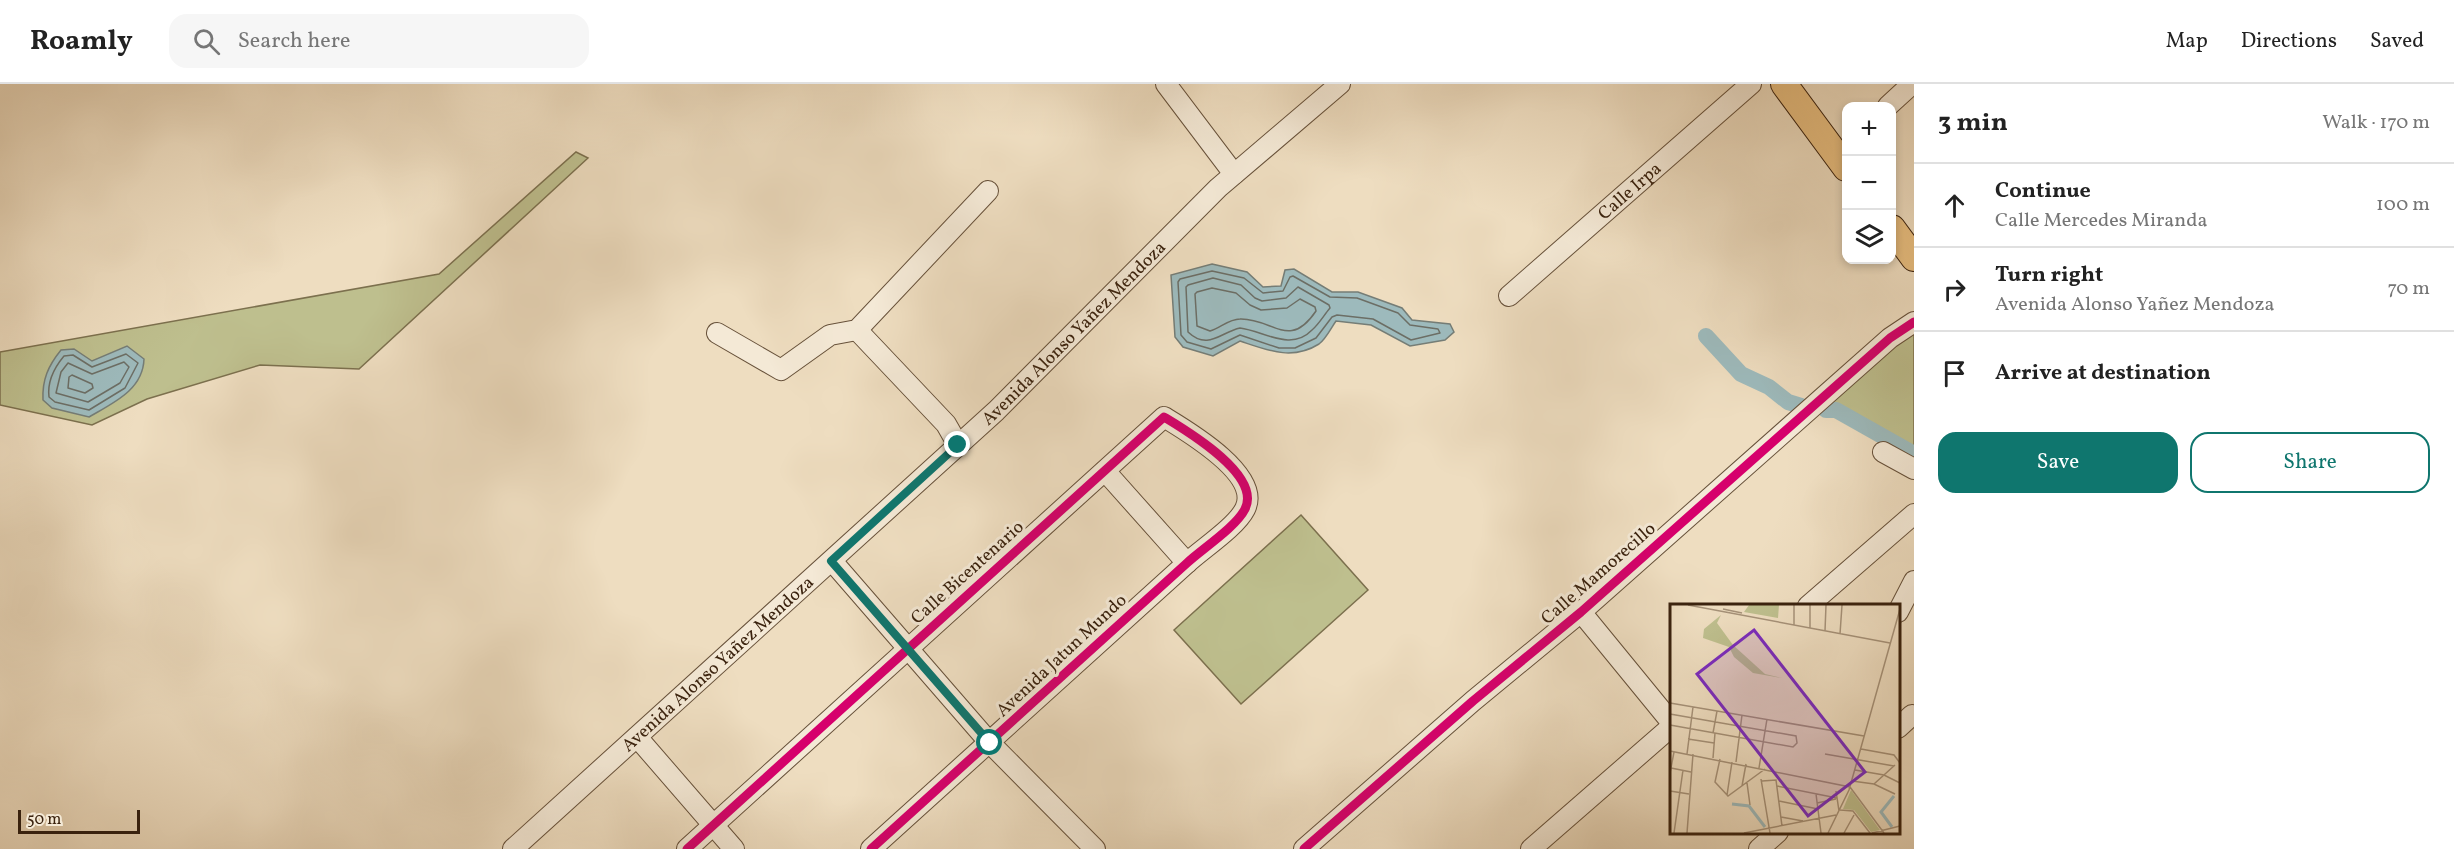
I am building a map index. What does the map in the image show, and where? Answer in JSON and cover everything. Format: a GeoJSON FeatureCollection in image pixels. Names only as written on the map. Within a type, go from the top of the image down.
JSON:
{"type":"FeatureCollection","features":[{"type":"Feature","properties":{"kind":"main road"},"geometry":{"type":"LineString","coordinates":[[1784,84],[1842,155]]}},
{"type":"Feature","properties":{"kind":"main road"},"geometry":{"type":"LineString","coordinates":[[1896,233],[1913,253]]}},
{"type":"Feature","properties":{"kind":"street"},"geometry":{"type":"LineString","coordinates":[[1166,84],[1234,174]]}},
{"type":"Feature","properties":{"kind":"street","name":"Avenida Alonso Yañez Mendoza"},"geometry":{"type":"LineString","coordinates":[[513,849],[996,411],[1175,229],[1234,174],[1340,84]]}},
{"type":"Feature","properties":{"kind":"street","name":"Calle Irpa"},"geometry":{"type":"LineString","coordinates":[[1509,296],[1750,84]]}},
{"type":"Feature","properties":{"kind":"street"},"geometry":{"type":"LineString","coordinates":[[1892,102],[1912,84]]}},
{"type":"Feature","properties":{"kind":"street"},"geometry":{"type":"LineString","coordinates":[[717,333],[782,370],[830,335],[857,330],[988,191]]}},
{"type":"Feature","properties":{"kind":"street","name":"Calle Mamorecillo"},"geometry":{"type":"LineString","coordinates":[[1304,849],[1473,701],[1581,612],[1890,338],[1914,322]]}},
{"type":"Feature","properties":{"kind":"street"},"geometry":{"type":"LineString","coordinates":[[857,330],[946,424],[958,445]]}},
{"type":"Feature","properties":{"kind":"street","name":"Calle Bicentenario"},"geometry":{"type":"LineString","coordinates":[[687,849],[1164,417],[1203,442],[1230,467],[1241,480],[1248,494],[1246,508]]}},
{"type":"Feature","properties":{"kind":"street"},"geometry":{"type":"LineString","coordinates":[[1883,452],[1914,469]]}},
{"type":"Feature","properties":{"kind":"street"},"geometry":{"type":"LineString","coordinates":[[1105,471],[1186,562]]}},
{"type":"Feature","properties":{"kind":"street","name":"Avenida Jatun Mundo"},"geometry":{"type":"LineString","coordinates":[[871,849],[1186,562],[1235,522],[1246,508]]}},
{"type":"Feature","properties":{"kind":"street"},"geometry":{"type":"LineString","coordinates":[[1810,604],[1914,514]]}},
{"type":"Feature","properties":{"kind":"street"},"geometry":{"type":"LineString","coordinates":[[831,561],[990,743],[1095,849]]}},
{"type":"Feature","properties":{"kind":"street"},"geometry":{"type":"LineString","coordinates":[[1899,610],[1914,581]]}},
{"type":"Feature","properties":{"kind":"street"},"geometry":{"type":"LineString","coordinates":[[1581,612],[1670,721]]}},
{"type":"Feature","properties":{"kind":"street"},"geometry":{"type":"LineString","coordinates":[[1532,849],[1670,728]]}},
{"type":"Feature","properties":{"kind":"street"},"geometry":{"type":"LineString","coordinates":[[637,737],[734,849]]}},
{"type":"Feature","properties":{"kind":"street"},"geometry":{"type":"LineString","coordinates":[[1759,849],[1776,834]]}},
{"type":"Feature","properties":{"kind":"green space"},"geometry":{"type":"Polygon","coordinates":[[[576,152],[588,158],[359,369],[260,365],[147,399],[92,425],[0,405],[0,352],[439,274],[576,152]]]}},
{"type":"Feature","properties":{"kind":"green space"},"geometry":{"type":"Polygon","coordinates":[[[1914,329],[1914,451],[1830,400],[1914,329]]]}},
{"type":"Feature","properties":{"kind":"green space"},"geometry":{"type":"Polygon","coordinates":[[[1301,515],[1368,590],[1241,704],[1174,630],[1301,515]]]}},
{"type":"Feature","properties":{"kind":"water"},"geometry":{"type":"Polygon","coordinates":[[[1212,264],[1247,272],[1263,287],[1281,286],[1285,270],[1294,269],[1332,292],[1358,292],[1402,308],[1412,320],[1450,324],[1454,332],[1445,340],[1410,346],[1371,325],[1336,321],[1319,344],[1299,352],[1280,352],[1240,341],[1213,356],[1183,347],[1175,337],[1171,275],[1212,264]]]}},
{"type":"Feature","properties":{"kind":"water"},"geometry":{"type":"Polygon","coordinates":[[[127,346],[144,359],[142,370],[132,387],[117,401],[89,417],[52,408],[43,400],[47,373],[61,350],[74,349],[92,361],[127,346]]]}},
{"type":"Feature","properties":{"kind":"waterway"},"geometry":{"type":"LineString","coordinates":[[1706,336],[1741,374],[1769,387],[1788,402],[1801,406]]}},
{"type":"Feature","properties":{"kind":"waterway"},"geometry":{"type":"LineString","coordinates":[[1826,410],[1836,410],[1914,454]]}},
{"type":"Feature","properties":{"kind":"cycle path"},"geometry":{"type":"LineString","coordinates":[[1304,849],[1473,701],[1581,612],[1890,338],[1914,322]]}},
{"type":"Feature","properties":{"kind":"cycle path"},"geometry":{"type":"LineString","coordinates":[[687,849],[1164,417],[1189,432],[1220,456],[1243,482],[1247,496],[1245,509],[1241,516],[871,849]]}},
{"type":"Feature","properties":{"kind":"route"},"geometry":{"type":"LineString","coordinates":[[958,445],[831,561],[990,743]]}}]}
